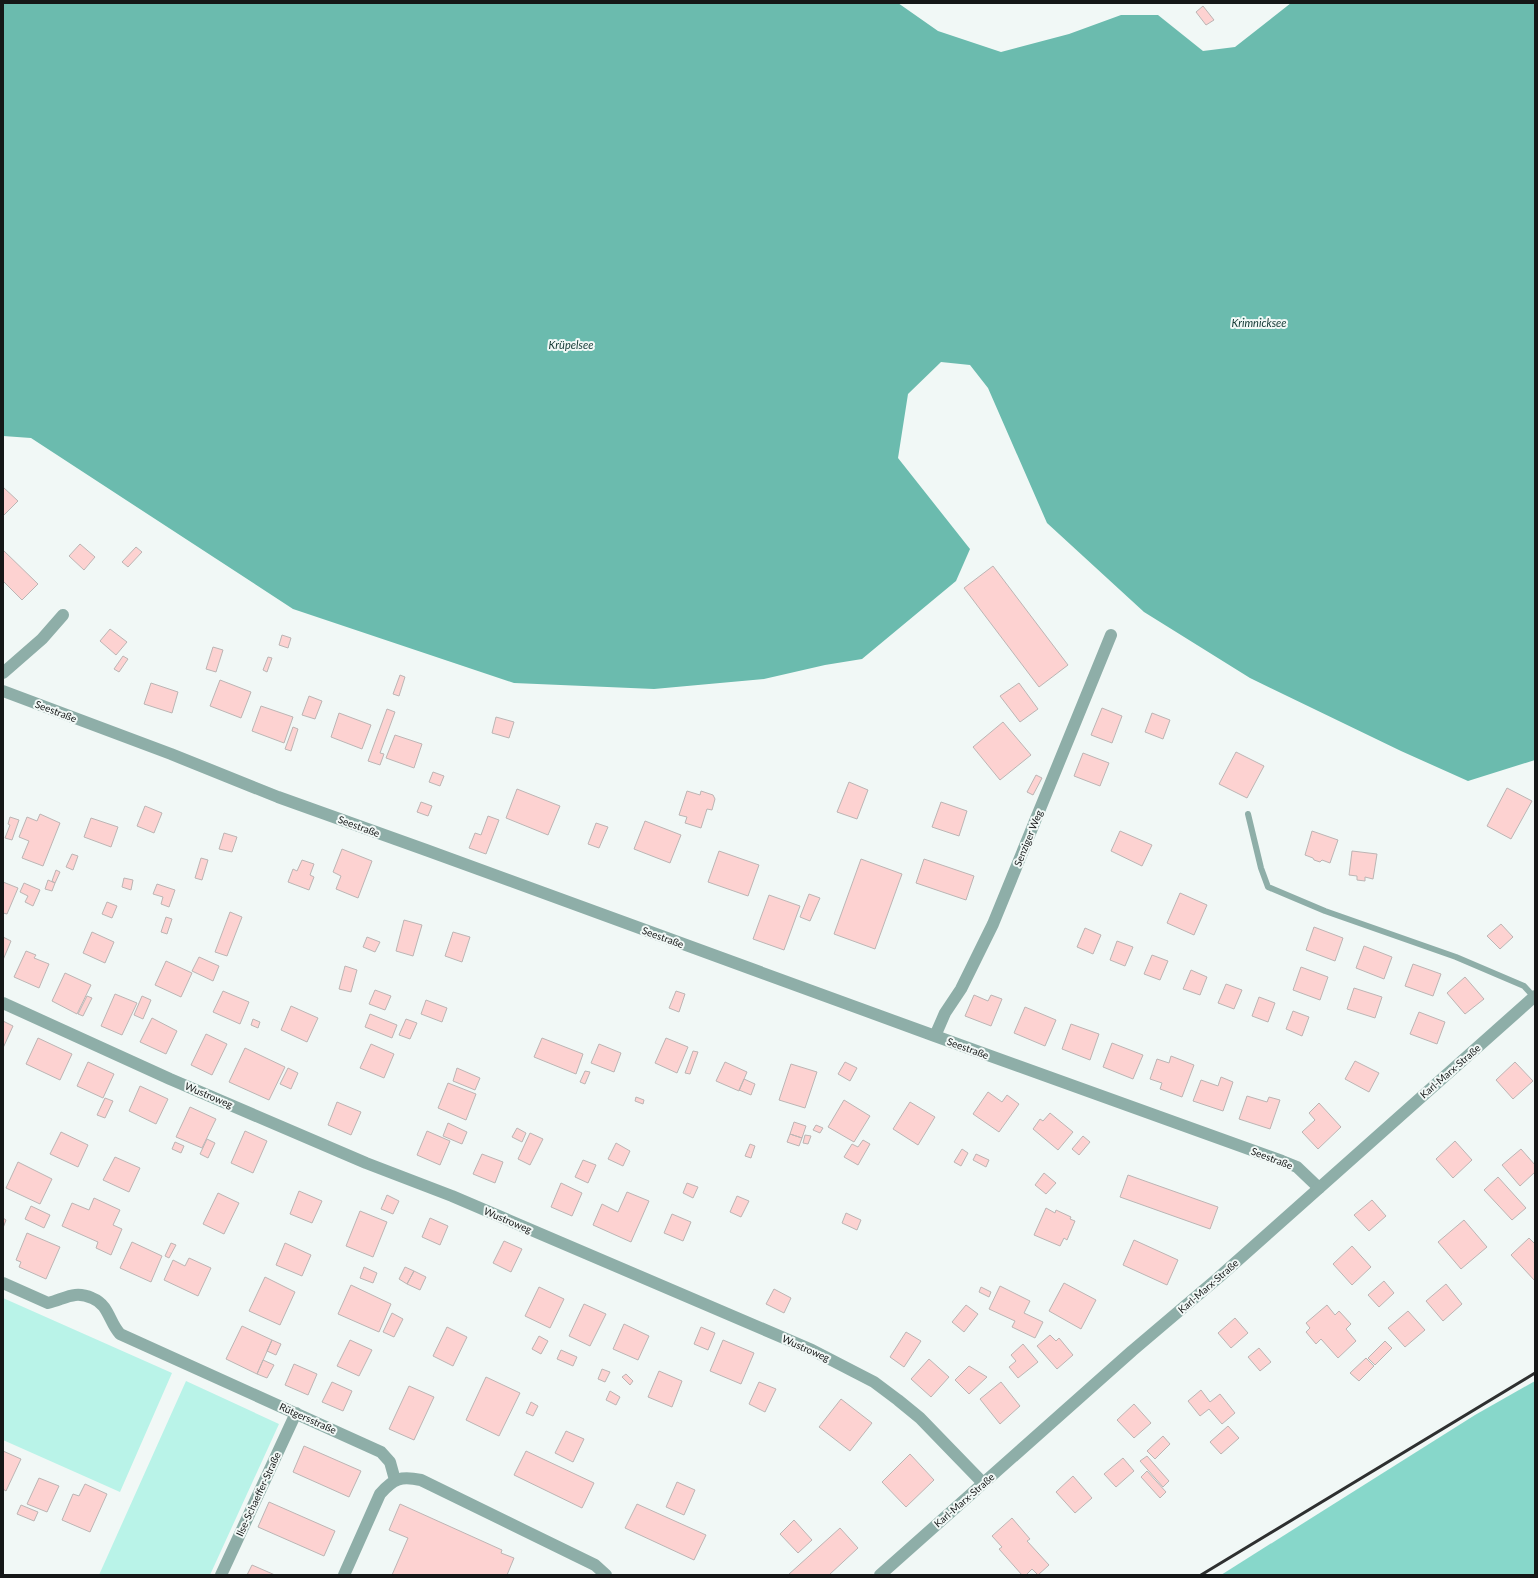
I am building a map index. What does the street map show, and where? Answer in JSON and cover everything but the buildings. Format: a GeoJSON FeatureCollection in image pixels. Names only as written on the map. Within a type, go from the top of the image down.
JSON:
{"type":"FeatureCollection","features":[{"type":"Feature","properties":{"kind":"street"},"geometry":{"type":"LineString","coordinates":[[3,673],[42,639],[63,616]]}},
{"type":"Feature","properties":{"kind":"street","name":"Senziger Weg"},"geometry":{"type":"LineString","coordinates":[[935,1036],[945,1013],[961,989],[993,924],[1111,635]]}},
{"type":"Feature","properties":{"kind":"street","name":"Seestraße"},"geometry":{"type":"LineString","coordinates":[[3,691],[171,754],[278,797],[935,1036],[1282,1160],[1298,1167],[1319,1188]]}},
{"type":"Feature","properties":{"kind":"street","name":"Karl-Marx-Straße"},"geometry":{"type":"LineString","coordinates":[[880,1575],[894,1571],[983,1483],[1132,1351],[1218,1278],[1535,996]]}},
{"type":"Feature","properties":{"kind":"street","name":"Wustroweg"},"geometry":{"type":"LineString","coordinates":[[3,1003],[156,1073],[366,1163],[452,1196],[812,1350],[874,1382],[898,1400],[920,1418],[983,1483]]}},
{"type":"Feature","properties":{"kind":"street","name":"Rütgersstraße"},"geometry":{"type":"LineString","coordinates":[[3,1283],[48,1303],[75,1294],[84,1294],[96,1300],[105,1308],[110,1320],[120,1334],[381,1452],[390,1462],[395,1480]]}},
{"type":"Feature","properties":{"kind":"street","name":"Ilse-Schaeffer-Straße"},"geometry":{"type":"LineString","coordinates":[[221,1575],[296,1413]]}},
{"type":"Feature","properties":{"kind":"street"},"geometry":{"type":"LineString","coordinates":[[344,1575],[380,1494],[395,1480],[406,1477],[421,1480],[595,1565],[606,1575]]}},
{"type":"Feature","properties":{"kind":"lane"},"geometry":{"type":"LineString","coordinates":[[1248,814],[1261,868],[1268,887],[1326,911],[1382,929],[1456,957],[1524,986],[1535,996]]}},
{"type":"Feature","properties":{"kind":"shaded area"},"geometry":{"type":"Polygon","coordinates":[[[3,1298],[172,1373],[120,1492],[3,1440],[3,1298]]]}},
{"type":"Feature","properties":{"kind":"shaded area"},"geometry":{"type":"Polygon","coordinates":[[[186,1381],[279,1424],[210,1575],[99,1575],[186,1381]]]}},
{"type":"Feature","properties":{"kind":"shaded area"},"geometry":{"type":"Polygon","coordinates":[[[1535,1381],[1535,1575],[1221,1575],[1475,1415],[1535,1381]]]}},
{"type":"Feature","properties":{"kind":"water","name":"Krüpelsee"},"geometry":{"type":"Polygon","coordinates":[[[3,3],[898,3],[938,31],[1001,52],[1069,34],[1121,15],[1158,15],[1203,51],[1235,47],[1291,3],[1535,3],[1535,760],[1468,781],[1401,751],[1250,678],[1144,612],[1047,523],[988,388],[970,365],[941,362],[908,394],[898,458],[970,549],[956,581],[862,659],[825,665],[764,679],[654,689],[514,683],[293,609],[31,438],[3,436],[3,3]]]}},
{"type":"Feature","properties":{"kind":"railway"},"geometry":{"type":"LineString","coordinates":[[1201,1575],[1535,1373]]}},
{"type":"Feature","properties":{"kind":"water label","name":"Krimnicksee"},"geometry":{"type":"Point","coordinates":[1259,322]}}]}
